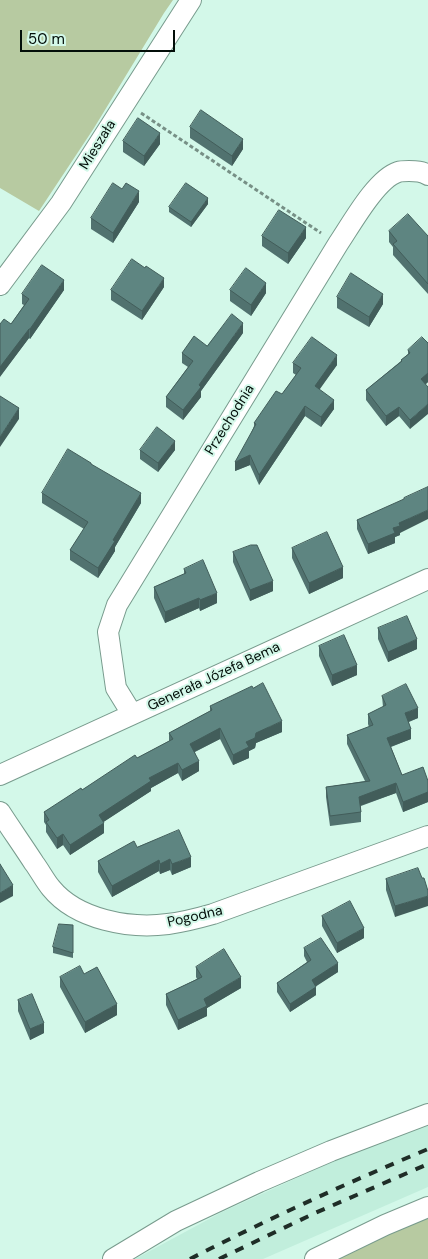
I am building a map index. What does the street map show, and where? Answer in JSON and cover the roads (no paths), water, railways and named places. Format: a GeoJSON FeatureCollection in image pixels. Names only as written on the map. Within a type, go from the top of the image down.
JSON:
{"type":"FeatureCollection","features":[{"type":"Feature","properties":{"kind":"street","name":"Mieszała"},"geometry":{"type":"LineString","coordinates":[[0,285],[61,203],[191,0]]}},
{"type":"Feature","properties":{"kind":"street","name":"Przechodnia"},"geometry":{"type":"LineString","coordinates":[[132,714],[116,688],[108,632],[117,605],[338,244],[373,192],[396,172],[423,172],[428,175]]}},
{"type":"Feature","properties":{"kind":"street","name":"Generała Józefa Bema"},"geometry":{"type":"LineString","coordinates":[[0,775],[428,579]]}},
{"type":"Feature","properties":{"kind":"street","name":"Pogodna"},"geometry":{"type":"LineString","coordinates":[[0,812],[52,889],[67,903],[86,914],[131,924],[168,924],[213,914],[428,836]]}},
{"type":"Feature","properties":{"kind":"street"},"geometry":{"type":"LineString","coordinates":[[113,1259],[176,1221],[259,1182],[338,1148],[428,1114]]}},
{"type":"Feature","properties":{"kind":"street"},"geometry":{"type":"LineString","coordinates":[[315,1259],[385,1225],[428,1207]]}},
{"type":"Feature","properties":{"kind":"railway"},"geometry":{"type":"LineString","coordinates":[[190,1259],[308,1202],[428,1149]]}},
{"type":"Feature","properties":{"kind":"railway"},"geometry":{"type":"LineString","coordinates":[[219,1259],[315,1213],[428,1164]]}}]}
